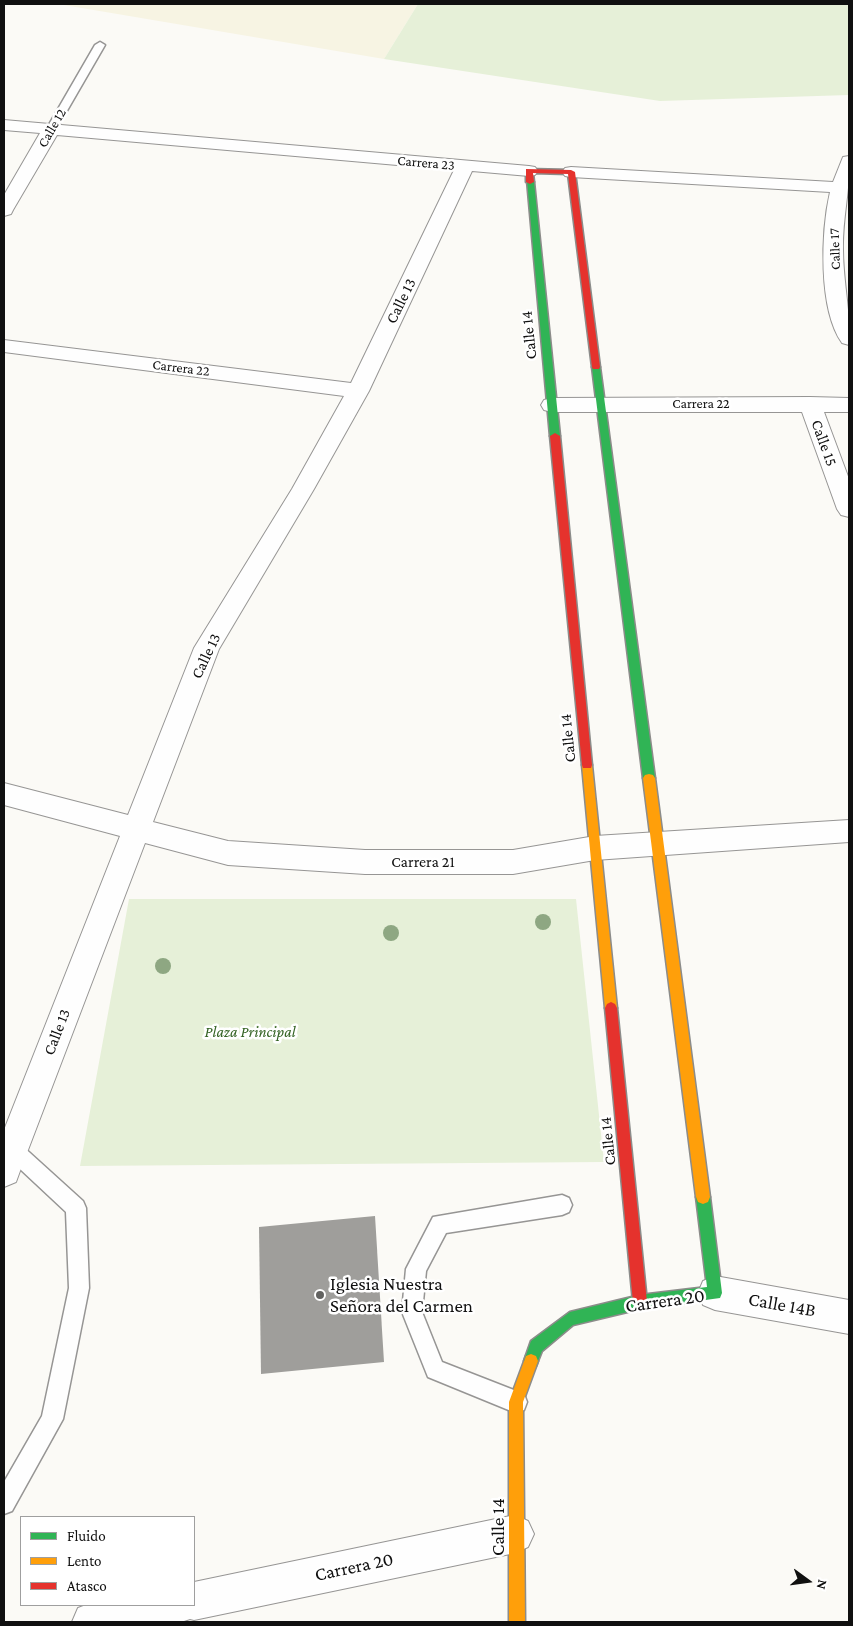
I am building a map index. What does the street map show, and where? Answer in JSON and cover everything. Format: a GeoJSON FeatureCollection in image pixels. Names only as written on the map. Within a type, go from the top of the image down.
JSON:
{"type":"FeatureCollection","features":[{"type":"Feature","properties":{"kind":"street","name":"Carrera 23"},"geometry":{"type":"LineString","coordinates":[[4,126],[52,128],[465,167],[844,188]]}},
{"type":"Feature","properties":{"kind":"street","name":"Calle 12"},"geometry":{"type":"LineString","coordinates":[[4,210],[52,128]]}},
{"type":"Feature","properties":{"kind":"street","name":"Calle 17"},"geometry":{"type":"LineString","coordinates":[[849,161],[832,240],[840,316],[849,339]]}},
{"type":"Feature","properties":{"kind":"street","name":"Calle 13"},"geometry":{"type":"LineString","coordinates":[[8,1160],[206,648],[302,489],[358,391],[465,167]]}},
{"type":"Feature","properties":{"kind":"street","name":"Calle 14"},"geometry":{"type":"LineString","coordinates":[[529,171],[640,1302]]}},
{"type":"Feature","properties":{"kind":"street"},"geometry":{"type":"LineString","coordinates":[[571,172],[715,1293]]}},
{"type":"Feature","properties":{"kind":"street","name":"Carrera 22"},"geometry":{"type":"LineString","coordinates":[[4,346],[358,391]]}},
{"type":"Feature","properties":{"kind":"street","name":"Calle 15"},"geometry":{"type":"LineString","coordinates":[[810,404],[849,509]]}},
{"type":"Feature","properties":{"kind":"street","name":"Carrera 22"},"geometry":{"type":"LineString","coordinates":[[552,405],[849,404]]}},
{"type":"Feature","properties":{"kind":"street","name":"Carrera 21"},"geometry":{"type":"LineString","coordinates":[[4,794],[228,853],[364,862],[513,862],[595,848],[849,831]]}},
{"type":"Feature","properties":{"kind":"street","name":"Carrera 20"},"geometry":{"type":"LineString","coordinates":[[536,1346],[570,1319],[640,1302],[715,1293]]}},
{"type":"Feature","properties":{"kind":"street","name":"Calle 14B"},"geometry":{"type":"LineString","coordinates":[[715,1293],[849,1317]]}},
{"type":"Feature","properties":{"kind":"street","name":"Calle 14"},"geometry":{"type":"LineString","coordinates":[[517,1622],[515,1534],[516,1402],[536,1346]]}},
{"type":"Feature","properties":{"kind":"street","name":"Carrera 20"},"geometry":{"type":"LineString","coordinates":[[195,1601],[515,1534]]}},
{"type":"Feature","properties":{"kind":"street"},"geometry":{"type":"LineString","coordinates":[[92,1622],[171,1606]]}},
{"type":"Feature","properties":{"kind":"lane","name":"Calle 12"},"geometry":{"type":"LineString","coordinates":[[52,128],[100,45]]}},
{"type":"Feature","properties":{"kind":"lane"},"geometry":{"type":"LineString","coordinates":[[4,1503],[52,1419],[79,1288],[76,1208],[8,1160]]}},
{"type":"Feature","properties":{"kind":"lane"},"geometry":{"type":"LineString","coordinates":[[516,1402],[435,1370],[412,1312],[416,1269],[440,1224],[562,1205]]}},
{"type":"Feature","properties":{"kind":"shaded area"},"geometry":{"type":"Polygon","coordinates":[[[58,4],[418,4],[384,59],[58,4]]]}},
{"type":"Feature","properties":{"kind":"green space"},"geometry":{"type":"Polygon","coordinates":[[[418,4],[849,4],[849,95],[660,101],[384,59],[418,4]]]}},
{"type":"Feature","properties":{"kind":"green space","name":"Plaza Principal"},"geometry":{"type":"Polygon","coordinates":[[[129,899],[576,899],[604,1162],[80,1166],[129,899]]]}},
{"type":"Feature","properties":{"kind":"building","name":"Iglesia Nuestra Señora del Carmen"},"geometry":{"type":"Polygon","coordinates":[[[375,1216],[384,1362],[261,1374],[259,1227],[375,1216]]]}},
{"type":"Feature","properties":{"kind":"traffic: fast"},"geometry":{"type":"LineString","coordinates":[[530,182],[555,436]]}},
{"type":"Feature","properties":{"kind":"traffic: fast"},"geometry":{"type":"LineString","coordinates":[[596,367],[649,778]]}},
{"type":"Feature","properties":{"kind":"traffic: fast"},"geometry":{"type":"LineString","coordinates":[[531,1361],[536,1346],[570,1319],[640,1302],[715,1293],[703,1197]]}},
{"type":"Feature","properties":{"kind":"traffic: slow"},"geometry":{"type":"LineString","coordinates":[[587,765],[611,1008]]}},
{"type":"Feature","properties":{"kind":"traffic: slow"},"geometry":{"type":"LineString","coordinates":[[649,778],[703,1197]]}},
{"type":"Feature","properties":{"kind":"traffic: slow"},"geometry":{"type":"LineString","coordinates":[[517,1622],[516,1402],[531,1361]]}},
{"type":"Feature","properties":{"kind":"traffic: jam"},"geometry":{"type":"LineString","coordinates":[[530,182],[529,171],[571,172],[596,367]]}},
{"type":"Feature","properties":{"kind":"traffic: jam"},"geometry":{"type":"LineString","coordinates":[[555,436],[587,765]]}},
{"type":"Feature","properties":{"kind":"traffic: jam"},"geometry":{"type":"LineString","coordinates":[[611,1008],[640,1302]]}},
{"type":"Feature","properties":{"kind":"place","name":"Iglesia Nuestra Señora del Carmen"},"geometry":{"type":"Point","coordinates":[320,1295]}}]}
